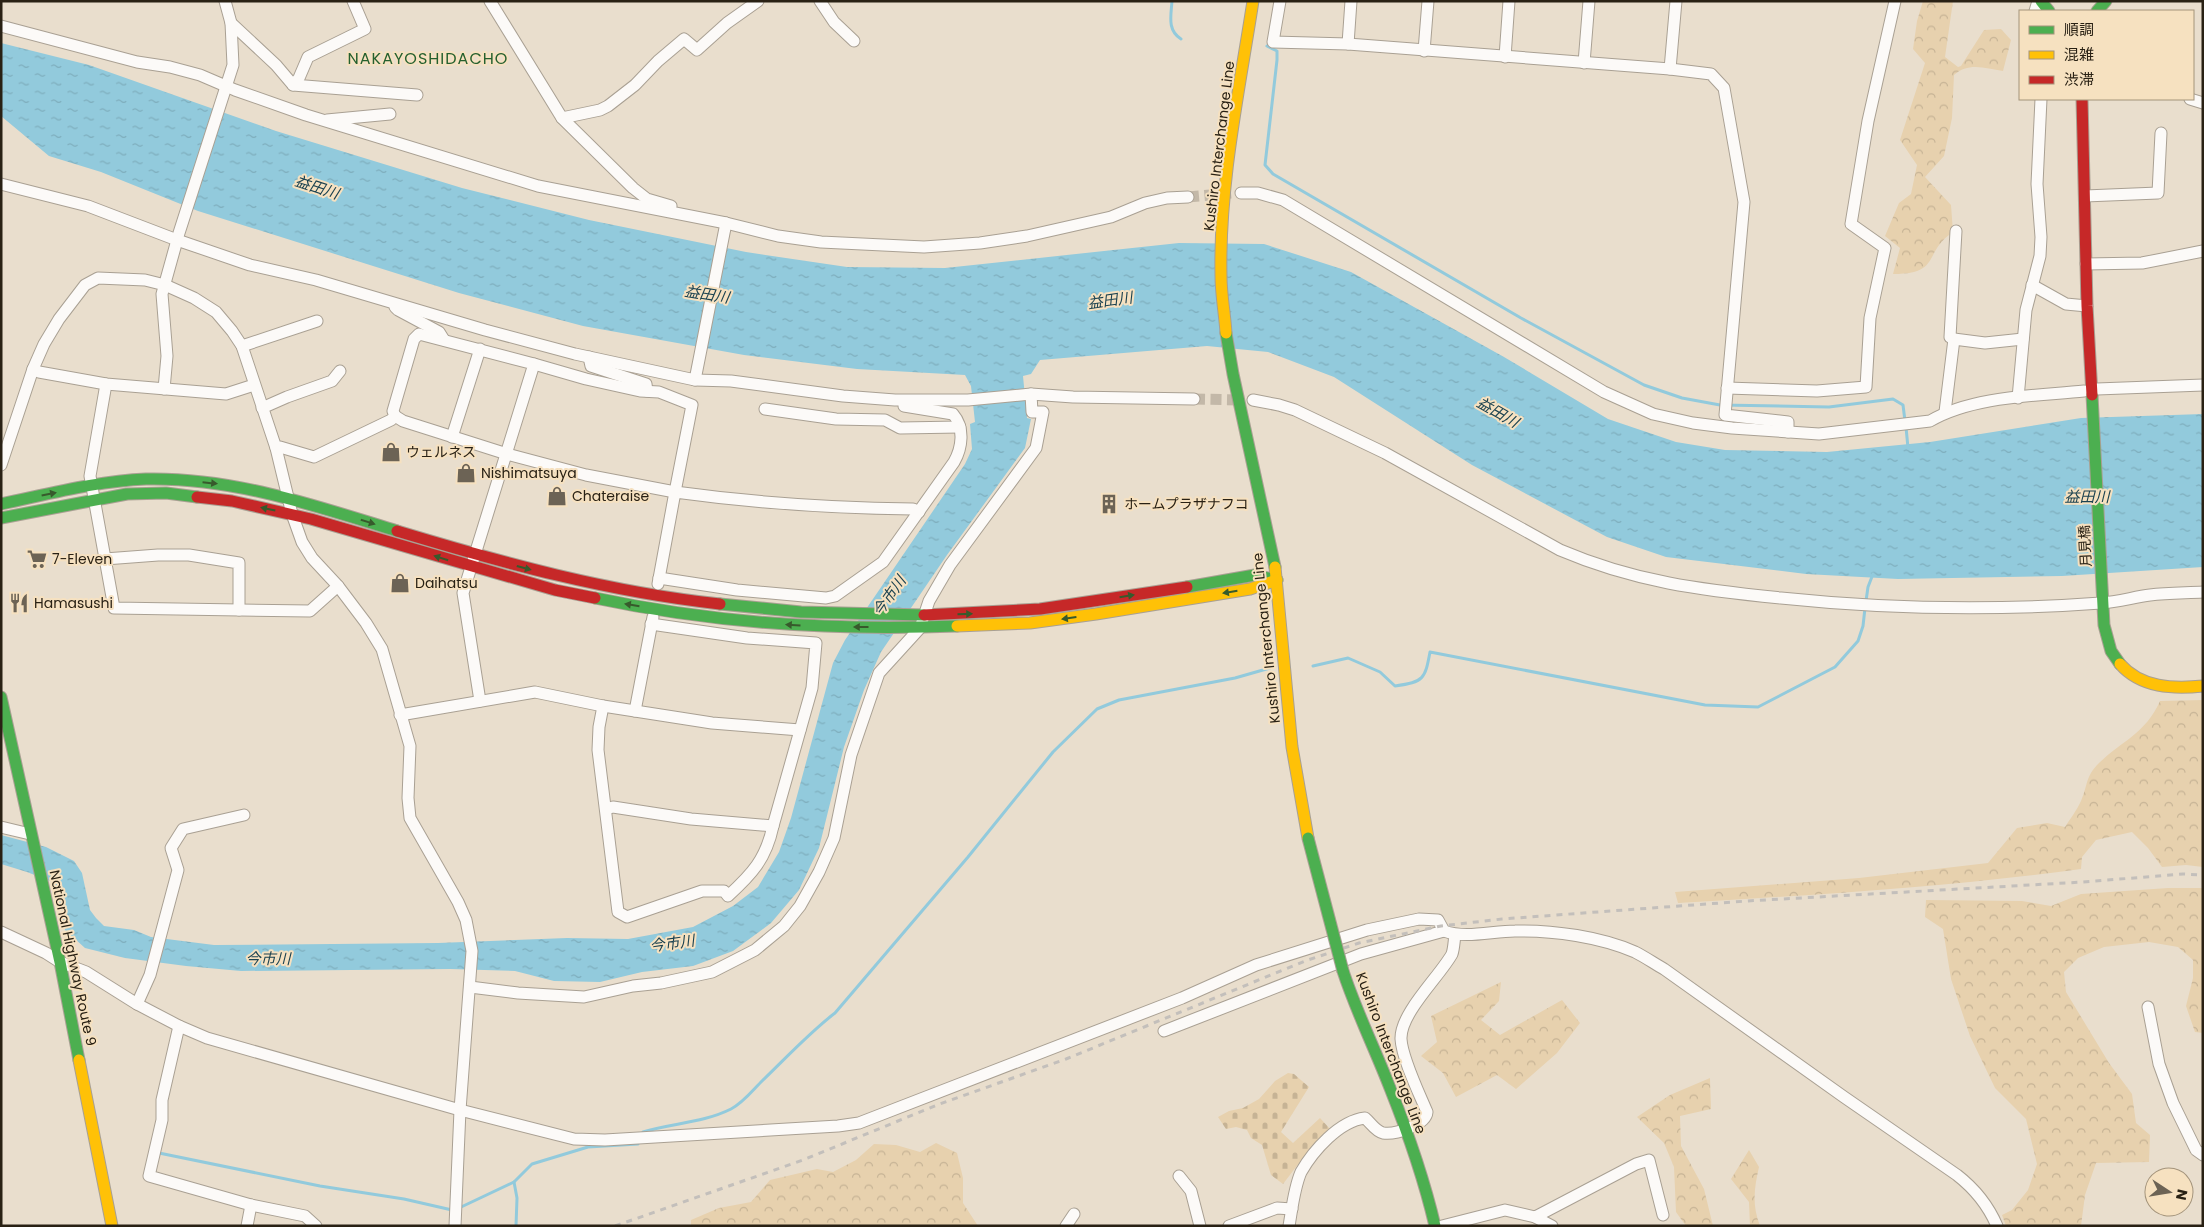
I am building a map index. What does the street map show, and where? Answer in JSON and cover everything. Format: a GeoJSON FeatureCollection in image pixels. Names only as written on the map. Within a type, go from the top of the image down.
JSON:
{"type":"FeatureCollection","features":[{"type":"Feature","properties":{"kind":"main road","name":"Kushiro Interchange Line"},"geometry":{"type":"LineString","coordinates":[[1253,1],[1228,168],[1223,224],[1221,277],[1227,341],[1269,528],[1277,580],[1292,747],[1308,838],[1343,971],[1356,1010],[1390,1087],[1406,1129],[1428,1195],[1435,1226]]}},
{"type":"Feature","properties":{"kind":"main road","name":"月見橋"},"geometry":{"type":"LineString","coordinates":[[2082,100],[2086,306],[2104,625],[2114,657],[2136,678],[2152,686],[2186,689],[2203,686]]}},
{"type":"Feature","properties":{"kind":"main road"},"geometry":{"type":"LineString","coordinates":[[1,504],[91,486],[164,479],[216,484],[289,499],[474,554],[583,582],[656,595],[789,612],[846,615],[972,614],[1102,600],[1255,575],[1277,580]]}},
{"type":"Feature","properties":{"kind":"main road"},"geometry":{"type":"LineString","coordinates":[[1,518],[127,494],[166,492],[232,501],[292,514],[555,590],[654,608],[744,621],[842,627],[917,628],[1030,623],[1250,589],[1277,580]]}},
{"type":"Feature","properties":{"kind":"main road","name":"National Highway Route 9"},"geometry":{"type":"LineString","coordinates":[[1,697],[60,962],[112,1226]]}},
{"type":"Feature","properties":{"kind":"street"},"geometry":{"type":"LineString","coordinates":[[164,389],[167,356],[162,294],[178,237],[233,65],[232,23],[224,1]]}},
{"type":"Feature","properties":{"kind":"street"},"geometry":{"type":"LineString","coordinates":[[293,85],[299,78],[308,57],[365,29],[353,1]]}},
{"type":"Feature","properties":{"kind":"street"},"geometry":{"type":"LineString","coordinates":[[490,1],[562,118],[632,188],[646,199],[692,212],[700,219]]}},
{"type":"Feature","properties":{"kind":"street"},"geometry":{"type":"LineString","coordinates":[[562,118],[600,110],[608,106],[635,85],[658,61],[684,39],[698,50],[727,23],[758,1]]}},
{"type":"Feature","properties":{"kind":"street"},"geometry":{"type":"LineString","coordinates":[[820,1],[834,22],[854,41]]}},
{"type":"Feature","properties":{"kind":"street"},"geometry":{"type":"LineString","coordinates":[[1280,1],[1273,42],[1348,44],[1712,74],[1724,88],[1744,202],[1725,415],[1788,422],[1788,432]]}},
{"type":"Feature","properties":{"kind":"street"},"geometry":{"type":"LineString","coordinates":[[1348,44],[1351,1]]}},
{"type":"Feature","properties":{"kind":"street"},"geometry":{"type":"LineString","coordinates":[[1424,51],[1428,1]]}},
{"type":"Feature","properties":{"kind":"street"},"geometry":{"type":"LineString","coordinates":[[1505,57],[1510,1]]}},
{"type":"Feature","properties":{"kind":"street"},"geometry":{"type":"LineString","coordinates":[[1584,63],[1589,1]]}},
{"type":"Feature","properties":{"kind":"street"},"geometry":{"type":"LineString","coordinates":[[1670,70],[1676,1]]}},
{"type":"Feature","properties":{"kind":"street"},"geometry":{"type":"LineString","coordinates":[[1728,388],[1817,391],[1866,387],[1870,318],[1884,248],[1851,224],[1868,121],[1894,1]]}},
{"type":"Feature","properties":{"kind":"street"},"geometry":{"type":"LineString","coordinates":[[232,23],[276,65],[293,85],[417,95]]}},
{"type":"Feature","properties":{"kind":"street"},"geometry":{"type":"LineString","coordinates":[[1,26],[138,62],[170,67],[200,75],[226,90],[538,186],[700,219],[725,227],[778,236],[821,242],[924,247],[980,243],[1027,236],[1111,217],[1145,203],[1167,198],[1188,197]]}},
{"type":"Feature","properties":{"kind":"street"},"geometry":{"type":"LineString","coordinates":[[2018,398],[2026,310],[2040,256],[2041,237],[2036,184],[2041,100]]}},
{"type":"Feature","properties":{"kind":"street"},"geometry":{"type":"LineString","coordinates":[[322,120],[390,114]]}},
{"type":"Feature","properties":{"kind":"street"},"geometry":{"type":"LineString","coordinates":[[2085,196],[2158,193],[2162,133]]}},
{"type":"Feature","properties":{"kind":"street"},"geometry":{"type":"LineString","coordinates":[[1,184],[88,206],[178,237],[250,265],[316,280],[484,330],[589,357],[695,380],[731,382],[843,396],[895,400],[968,400],[1031,394],[1073,397],[1194,399]]}},
{"type":"Feature","properties":{"kind":"street"},"geometry":{"type":"LineString","coordinates":[[1241,192],[1258,193],[1283,200],[1532,351],[1604,392],[1644,410],[1692,424],[1819,434],[1886,428],[1930,421],[1945,412],[1966,406],[2084,391]]}},
{"type":"Feature","properties":{"kind":"street"},"geometry":{"type":"LineString","coordinates":[[695,380],[725,227]]}},
{"type":"Feature","properties":{"kind":"street"},"geometry":{"type":"LineString","coordinates":[[1956,231],[1950,337],[1985,343],[2023,339]]}},
{"type":"Feature","properties":{"kind":"street"},"geometry":{"type":"LineString","coordinates":[[2086,264],[2142,263],[2203,251]]}},
{"type":"Feature","properties":{"kind":"street"},"geometry":{"type":"LineString","coordinates":[[1,464],[33,369],[44,344],[59,319],[85,285],[98,278],[115,277],[165,285],[194,298],[216,312],[242,346],[276,448],[292,514],[302,542],[312,558],[338,586],[366,623],[382,649],[410,746],[408,798],[410,818],[458,902],[470,933],[472,951],[471,982],[460,1110],[455,1226]]}},
{"type":"Feature","properties":{"kind":"street"},"geometry":{"type":"LineString","coordinates":[[2032,285],[2066,304],[2086,306]]}},
{"type":"Feature","properties":{"kind":"street"},"geometry":{"type":"LineString","coordinates":[[390,302],[398,310],[439,332],[444,340]]}},
{"type":"Feature","properties":{"kind":"street"},"geometry":{"type":"LineString","coordinates":[[242,346],[317,321]]}},
{"type":"Feature","properties":{"kind":"street"},"geometry":{"type":"LineString","coordinates":[[635,711],[675,492],[692,405],[658,392],[586,379],[420,334],[414,339],[393,411],[395,416],[403,421],[507,454],[586,475],[675,492],[754,502],[842,508],[912,509],[919,512]]}},
{"type":"Feature","properties":{"kind":"street"},"geometry":{"type":"LineString","coordinates":[[1945,412],[1954,339]]}},
{"type":"Feature","properties":{"kind":"street"},"geometry":{"type":"LineString","coordinates":[[452,437],[480,349]]}},
{"type":"Feature","properties":{"kind":"street"},"geometry":{"type":"LineString","coordinates":[[589,357],[591,366],[646,384],[647,391]]}},
{"type":"Feature","properties":{"kind":"street"},"geometry":{"type":"LineString","coordinates":[[480,701],[463,593],[534,364]]}},
{"type":"Feature","properties":{"kind":"street"},"geometry":{"type":"LineString","coordinates":[[33,369],[39,372],[106,384],[226,394],[254,385]]}},
{"type":"Feature","properties":{"kind":"street"},"geometry":{"type":"LineString","coordinates":[[262,408],[286,397],[332,381],[340,371]]}},
{"type":"Feature","properties":{"kind":"street"},"geometry":{"type":"LineString","coordinates":[[106,384],[90,476],[114,608],[310,611],[338,586]]}},
{"type":"Feature","properties":{"kind":"street"},"geometry":{"type":"LineString","coordinates":[[2097,389],[2203,385]]}},
{"type":"Feature","properties":{"kind":"street"},"geometry":{"type":"LineString","coordinates":[[471,982],[518,993],[584,997],[712,972],[755,950],[784,926],[800,906],[820,872],[834,838],[851,755],[880,673],[917,628],[921,614],[950,565],[1036,448],[1043,412],[1032,412],[1031,394]]}},
{"type":"Feature","properties":{"kind":"street"},"geometry":{"type":"LineString","coordinates":[[659,578],[737,590],[826,598],[835,596],[883,562],[959,453],[961,445],[959,420],[953,414],[897,404],[895,400]]}},
{"type":"Feature","properties":{"kind":"street"},"geometry":{"type":"LineString","coordinates":[[1253,400],[1279,405],[1304,414],[1385,453],[1560,550],[1633,576],[1686,586],[1840,604],[1982,608],[2203,592]]}},
{"type":"Feature","properties":{"kind":"street"},"geometry":{"type":"LineString","coordinates":[[765,410],[836,419],[885,420],[900,428],[960,427]]}},
{"type":"Feature","properties":{"kind":"street"},"geometry":{"type":"LineString","coordinates":[[276,448],[314,457],[391,420],[395,416]]}},
{"type":"Feature","properties":{"kind":"street"},"geometry":{"type":"LineString","coordinates":[[105,559],[189,555],[239,564],[239,610]]}},
{"type":"Feature","properties":{"kind":"street"},"geometry":{"type":"LineString","coordinates":[[603,706],[599,727],[598,750],[618,912],[627,917],[702,891],[724,891],[728,896],[751,875],[763,857],[812,688],[816,643],[747,638],[651,624]]}},
{"type":"Feature","properties":{"kind":"street"},"geometry":{"type":"LineString","coordinates":[[400,715],[536,692],[603,706],[712,723],[800,730]]}},
{"type":"Feature","properties":{"kind":"street"},"geometry":{"type":"LineString","coordinates":[[606,809],[613,807],[691,819],[773,826]]}},
{"type":"Feature","properties":{"kind":"street"},"geometry":{"type":"LineString","coordinates":[[137,1004],[151,971],[178,870],[171,848],[183,829],[244,815]]}},
{"type":"Feature","properties":{"kind":"street"},"geometry":{"type":"LineString","coordinates":[[1,827],[31,837]]}},
{"type":"Feature","properties":{"kind":"street"},"geometry":{"type":"LineString","coordinates":[[1,932],[46,953],[60,962],[86,972],[137,1004],[207,1038],[460,1110],[574,1139],[605,1140],[859,1124],[1182,998],[1256,965],[1358,933],[1419,919],[1438,920],[1444,931]]}},
{"type":"Feature","properties":{"kind":"street"},"geometry":{"type":"LineString","coordinates":[[1164,1031],[1361,954],[1444,931],[1455,935],[1515,931],[1552,932],[1608,943],[1634,952],[1679,979],[1957,1175],[1975,1190],[1992,1214],[1997,1226]]}},
{"type":"Feature","properties":{"kind":"street"},"geometry":{"type":"LineString","coordinates":[[1289,1226],[1300,1174],[1315,1151],[1340,1128],[1365,1118],[1376,1130],[1382,1133],[1406,1129],[1424,1120],[1427,1112],[1403,1051],[1401,1038],[1409,1016],[1423,992],[1452,952],[1455,935]]}},
{"type":"Feature","properties":{"kind":"street"},"geometry":{"type":"LineString","coordinates":[[2148,1007],[2159,1064],[2173,1103],[2196,1150],[2203,1155]]}},
{"type":"Feature","properties":{"kind":"street"},"geometry":{"type":"LineString","coordinates":[[179,1026],[162,1100],[162,1120],[149,1176],[251,1205],[304,1216],[316,1226]]}},
{"type":"Feature","properties":{"kind":"street"},"geometry":{"type":"LineString","coordinates":[[1535,1217],[1627,1168],[1650,1160],[1663,1215]]}},
{"type":"Feature","properties":{"kind":"street"},"geometry":{"type":"LineString","coordinates":[[1180,1176],[1191,1191],[1200,1226]]}},
{"type":"Feature","properties":{"kind":"street"},"geometry":{"type":"LineString","coordinates":[[247,1226],[251,1205]]}},
{"type":"Feature","properties":{"kind":"street"},"geometry":{"type":"LineString","coordinates":[[1229,1226],[1277,1208],[1292,1209]]}},
{"type":"Feature","properties":{"kind":"street"},"geometry":{"type":"LineString","coordinates":[[1442,1226],[1471,1221],[1505,1210],[1535,1217],[1552,1226]]}},
{"type":"Feature","properties":{"kind":"street"},"geometry":{"type":"LineString","coordinates":[[1066,1226],[1074,1214]]}},
{"type":"Feature","properties":{"kind":"green space"},"geometry":{"type":"Polygon","coordinates":[[[1923,1],[1953,1],[1945,57],[1958,67],[1961,66],[1984,30],[2001,29],[2011,40],[2003,71],[1971,67],[1965,68],[1954,75],[1952,118],[1944,156],[1925,177],[1951,205],[1953,232],[1937,247],[1930,261],[1925,266],[1908,273],[1893,274],[1900,248],[1885,236],[1899,203],[1911,194],[1917,165],[1900,140],[1925,63],[1913,49],[1917,21],[1923,1]]]}},
{"type":"Feature","properties":{"kind":"green space"},"geometry":{"type":"Polygon","coordinates":[[[2203,700],[2203,867],[2186,865],[2162,867],[2148,848],[2132,832],[2096,840],[2082,857],[2081,869],[1930,886],[1678,903],[1675,892],[1859,878],[1988,863],[2017,828],[2047,823],[2065,827],[2079,804],[2094,768],[2148,721],[2160,701],[2203,700]]]}},
{"type":"Feature","properties":{"kind":"green space"},"geometry":{"type":"Polygon","coordinates":[[[2168,888],[2203,888],[2203,1033],[2195,1032],[2186,1006],[2193,978],[2193,960],[2178,947],[2149,942],[2104,947],[2078,958],[2064,972],[2066,992],[2109,1063],[2132,1094],[2136,1123],[2150,1135],[2149,1162],[2096,1163],[2085,1195],[2081,1226],[2006,1226],[2002,1215],[2012,1210],[2028,1190],[2037,1164],[2026,1119],[1995,1088],[1970,1036],[1951,979],[1943,929],[1925,917],[1926,900],[2022,901],[2051,906],[2081,894],[2168,888]]]}},
{"type":"Feature","properties":{"kind":"green space"},"geometry":{"type":"Polygon","coordinates":[[[1501,982],[1499,1001],[1481,1020],[1500,1035],[1562,1000],[1580,1023],[1557,1053],[1516,1089],[1497,1075],[1456,1097],[1443,1073],[1421,1056],[1437,1042],[1431,1016],[1501,982]]]}},
{"type":"Feature","properties":{"kind":"green space"},"geometry":{"type":"Polygon","coordinates":[[[1288,1073],[1294,1074],[1309,1087],[1281,1132],[1293,1143],[1320,1118],[1330,1129],[1309,1150],[1283,1184],[1271,1175],[1262,1145],[1251,1138],[1247,1130],[1236,1127],[1226,1129],[1218,1117],[1229,1111],[1243,1108],[1259,1099],[1275,1081],[1288,1073]]]}},
{"type":"Feature","properties":{"kind":"green space"},"geometry":{"type":"Polygon","coordinates":[[[1710,1078],[1711,1109],[1680,1116],[1681,1146],[1704,1189],[1713,1226],[1686,1226],[1676,1212],[1674,1167],[1664,1143],[1637,1117],[1670,1095],[1710,1078]]]}},
{"type":"Feature","properties":{"kind":"green space"},"geometry":{"type":"Polygon","coordinates":[[[936,1143],[957,1153],[963,1178],[963,1203],[978,1226],[691,1226],[691,1220],[719,1208],[751,1202],[770,1180],[817,1169],[833,1172],[856,1160],[874,1144],[896,1145],[920,1152],[936,1143]]]}},
{"type":"Feature","properties":{"kind":"green space"},"geometry":{"type":"Polygon","coordinates":[[[1749,1150],[1759,1167],[1755,1197],[1760,1226],[1750,1226],[1749,1202],[1731,1179],[1749,1150]]]}},
{"type":"Feature","properties":{"kind":"water","name":"益田川"},"geometry":{"type":"Polygon","coordinates":[[[1,43],[89,65],[276,131],[462,188],[589,220],[746,252],[847,267],[945,268],[1179,243],[1264,244],[1351,272],[1504,357],[1608,419],[1676,442],[1725,450],[1827,452],[1930,442],[2081,418],[2203,414],[2203,567],[2062,576],[1898,579],[1806,574],[1666,557],[1607,537],[1472,465],[1334,377],[1268,352],[1207,346],[1040,360],[1031,374],[1023,376],[1027,418],[1031,419],[1025,448],[947,555],[881,652],[864,690],[844,747],[819,848],[799,890],[771,923],[733,951],[693,966],[642,972],[600,982],[554,981],[515,971],[450,969],[241,971],[125,958],[85,948],[65,930],[55,883],[1,864],[1,835],[46,847],[74,861],[82,873],[90,910],[104,926],[134,930],[151,937],[214,945],[438,943],[567,938],[628,939],[693,927],[733,906],[758,887],[779,852],[791,818],[833,663],[845,640],[965,464],[972,449],[970,424],[975,422],[971,386],[965,375],[857,369],[744,355],[583,326],[459,293],[198,211],[101,172],[49,156],[1,116],[1,43]]]}},
{"type":"Feature","properties":{"kind":"waterway"},"geometry":{"type":"LineString","coordinates":[[1172,1],[1172,27],[1181,39]]}},
{"type":"Feature","properties":{"kind":"waterway"},"geometry":{"type":"LineString","coordinates":[[1267,46],[1277,51],[1265,165],[1273,174],[1521,318],[1644,385],[1682,398],[1720,405],[1829,407],[1893,399],[1903,405],[1905,421]]}},
{"type":"Feature","properties":{"kind":"waterway"},"geometry":{"type":"LineString","coordinates":[[1906,427],[1908,448]]}},
{"type":"Feature","properties":{"kind":"waterway"},"geometry":{"type":"LineString","coordinates":[[1866,601],[1868,587],[1873,574]]}},
{"type":"Feature","properties":{"kind":"waterway"},"geometry":{"type":"LineString","coordinates":[[1313,666],[1348,658],[1380,672],[1395,686],[1412,683],[1422,678],[1430,652],[1705,705],[1758,707],[1835,667],[1858,641],[1863,626],[1865,608]]}},
{"type":"Feature","properties":{"kind":"waterway"},"geometry":{"type":"LineString","coordinates":[[641,1135],[643,1132],[654,1129],[720,1114],[744,1100],[807,1037],[835,1013],[968,857],[1053,752],[1097,709],[1119,700],[1235,678],[1270,668]]}},
{"type":"Feature","properties":{"kind":"waterway"},"geometry":{"type":"LineString","coordinates":[[459,1208],[514,1182],[532,1164],[588,1147],[638,1144],[639,1141]]}},
{"type":"Feature","properties":{"kind":"waterway"},"geometry":{"type":"LineString","coordinates":[[159,1153],[320,1186],[404,1199],[452,1210]]}},
{"type":"Feature","properties":{"kind":"waterway"},"geometry":{"type":"LineString","coordinates":[[514,1182],[517,1198],[516,1226]]}},
{"type":"Feature","properties":{"kind":"tunnel"},"geometry":{"type":"LineString","coordinates":[[1188,197],[1231,193]]}},
{"type":"Feature","properties":{"kind":"tunnel"},"geometry":{"type":"LineString","coordinates":[[1194,399],[1244,400]]}},
{"type":"Feature","properties":{"kind":"railway"},"geometry":{"type":"LineString","coordinates":[[615,1226],[803,1160],[937,1105],[1066,1059],[1305,961],[1359,943],[1441,926],[1502,919],[1747,901],[2083,882],[2183,874],[2203,875]]}},
{"type":"Feature","properties":{"kind":"traffic: fast"},"geometry":{"type":"LineString","coordinates":[[2041,1],[2048,10]]}},
{"type":"Feature","properties":{"kind":"traffic: fast"},"geometry":{"type":"LineString","coordinates":[[2098,10],[2106,1]]}},
{"type":"Feature","properties":{"kind":"traffic: fast"},"geometry":{"type":"LineString","coordinates":[[1226,333],[1233,374],[1275,567]]}},
{"type":"Feature","properties":{"kind":"traffic: fast"},"geometry":{"type":"LineString","coordinates":[[2092,395],[2104,625],[2111,651],[2120,664]]}},
{"type":"Feature","properties":{"kind":"traffic: fast"},"geometry":{"type":"LineString","coordinates":[[1,504],[109,482],[146,479],[178,480],[211,483],[274,495],[397,531]]}},
{"type":"Feature","properties":{"kind":"traffic: fast"},"geometry":{"type":"LineString","coordinates":[[1,518],[127,494],[166,493],[197,497]]}},
{"type":"Feature","properties":{"kind":"traffic: fast"},"geometry":{"type":"LineString","coordinates":[[1187,587],[1255,575],[1277,580]]}},
{"type":"Feature","properties":{"kind":"traffic: fast"},"geometry":{"type":"LineString","coordinates":[[595,598],[684,614],[775,623],[866,627],[957,626]]}},
{"type":"Feature","properties":{"kind":"traffic: fast"},"geometry":{"type":"LineString","coordinates":[[720,604],[801,612],[924,615]]}},
{"type":"Feature","properties":{"kind":"traffic: fast"},"geometry":{"type":"LineString","coordinates":[[1,697],[60,962],[79,1060]]}},
{"type":"Feature","properties":{"kind":"traffic: fast"},"geometry":{"type":"LineString","coordinates":[[1308,838],[1343,971]]}},
{"type":"Feature","properties":{"kind":"traffic: fast"},"geometry":{"type":"LineString","coordinates":[[1343,971],[1403,1122],[1421,1174],[1435,1226]]}},
{"type":"Feature","properties":{"kind":"traffic: slow"},"geometry":{"type":"LineString","coordinates":[[1226,333],[1221,276],[1223,207],[1231,138],[1253,1]]}},
{"type":"Feature","properties":{"kind":"traffic: slow"},"geometry":{"type":"LineString","coordinates":[[1275,567],[1292,747],[1308,838]]}},
{"type":"Feature","properties":{"kind":"traffic: slow"},"geometry":{"type":"LineString","coordinates":[[957,626],[1030,623],[1096,614],[1250,589],[1277,580]]}},
{"type":"Feature","properties":{"kind":"traffic: slow"},"geometry":{"type":"LineString","coordinates":[[2120,664],[2138,678],[2158,685],[2169,687],[2203,686]]}},
{"type":"Feature","properties":{"kind":"traffic: slow"},"geometry":{"type":"LineString","coordinates":[[79,1060],[112,1226]]}},
{"type":"Feature","properties":{"kind":"traffic: jam"},"geometry":{"type":"LineString","coordinates":[[2082,100],[2087,306],[2092,395]]}},
{"type":"Feature","properties":{"kind":"traffic: jam"},"geometry":{"type":"LineString","coordinates":[[197,497],[232,501],[311,519],[555,590],[595,598]]}},
{"type":"Feature","properties":{"kind":"traffic: jam"},"geometry":{"type":"LineString","coordinates":[[397,531],[557,575],[638,592],[720,604]]}},
{"type":"Feature","properties":{"kind":"traffic: jam"},"geometry":{"type":"LineString","coordinates":[[924,615],[1040,609],[1187,587]]}},
{"type":"Feature","properties":{"kind":"place","name":"ウェルネス"},"geometry":{"type":"Point","coordinates":[391,452]}},
{"type":"Feature","properties":{"kind":"place","name":"Nishimatsuya"},"geometry":{"type":"Point","coordinates":[466,473]}},
{"type":"Feature","properties":{"kind":"place","name":"Chateraise"},"geometry":{"type":"Point","coordinates":[557,496]}},
{"type":"Feature","properties":{"kind":"place","name":"ホームプラザナフコ"},"geometry":{"type":"Point","coordinates":[1109,504]}},
{"type":"Feature","properties":{"kind":"place","name":"7-Eleven"},"geometry":{"type":"Point","coordinates":[37,559]}},
{"type":"Feature","properties":{"kind":"place","name":"Daihatsu"},"geometry":{"type":"Point","coordinates":[400,583]}},
{"type":"Feature","properties":{"kind":"place","name":"Hamasushi"},"geometry":{"type":"Point","coordinates":[19,603]}},
{"type":"Feature","properties":{"kind":"district","name":"NAKAYOSHIDACHO"},"geometry":{"type":"Point","coordinates":[428,58]}},
{"type":"Feature","properties":{"kind":"water label","name":"今市川"},"geometry":{"type":"Point","coordinates":[889,596]}},
{"type":"Feature","properties":{"kind":"water label","name":"今市川"},"geometry":{"type":"Point","coordinates":[672,943]}},
{"type":"Feature","properties":{"kind":"water label","name":"今市川"},"geometry":{"type":"Point","coordinates":[268,958]}}]}
